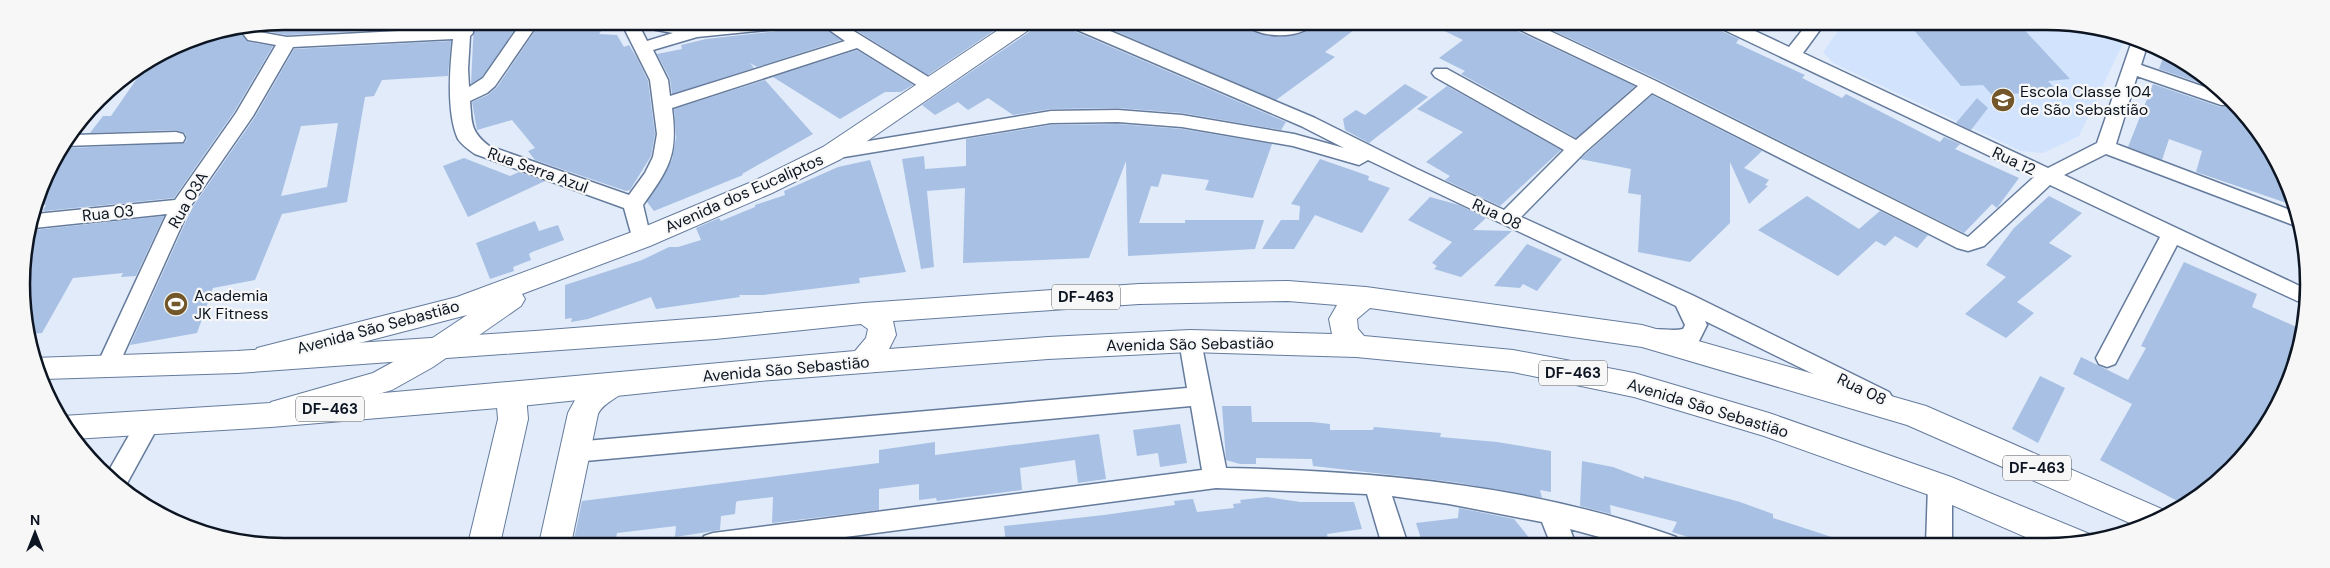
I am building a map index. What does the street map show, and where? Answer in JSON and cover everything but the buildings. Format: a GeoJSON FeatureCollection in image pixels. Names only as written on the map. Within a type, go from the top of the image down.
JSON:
{"type":"FeatureCollection","features":[{"type":"Feature","properties":{"kind":"main road","name":"Avenida dos Eucaliptos"},"geometry":{"type":"LineString","coordinates":[[551,273],[641,239],[763,187],[832,153],[929,85],[1013,30]]}},
{"type":"Feature","properties":{"kind":"main road","name":"Avenida São Sebastião"},"geometry":{"type":"LineString","coordinates":[[244,361],[433,315],[551,273]]}},
{"type":"Feature","properties":{"kind":"main road","name":"Avenida São Sebastião"},"geometry":{"type":"LineString","coordinates":[[271,414],[298,404],[382,382],[438,348],[551,273]]}},
{"type":"Feature","properties":{"kind":"main road","name":"Avenida São Sebastião"},"geometry":{"type":"LineString","coordinates":[[44,369],[244,361],[438,348],[715,328],[864,313],[1203,291],[1288,291],[1366,297],[1642,336],[1916,414],[2149,516]]}},
{"type":"Feature","properties":{"kind":"main road"},"geometry":{"type":"LineString","coordinates":[[1356,346],[1347,337],[1342,328],[1342,318],[1346,311],[1366,297]]}},
{"type":"Feature","properties":{"kind":"main road"},"geometry":{"type":"LineString","coordinates":[[863,362],[881,341],[882,334],[881,324],[876,317],[864,313]]}},
{"type":"Feature","properties":{"kind":"main road","name":"Avenida São Sebastião"},"geometry":{"type":"LineString","coordinates":[[74,427],[148,423],[511,395],[863,362],[1048,348],[1190,341],[1356,346],[1513,361],[1634,385],[1769,425],[1940,486],[2063,537]]}},
{"type":"Feature","properties":{"kind":"main road"},"geometry":{"type":"LineString","coordinates":[[556,538],[574,452],[587,404],[592,397],[613,385]]}},
{"type":"Feature","properties":{"kind":"main road"},"geometry":{"type":"LineString","coordinates":[[485,538],[513,419],[511,395]]}},
{"type":"Feature","properties":{"kind":"street"},"geometry":{"type":"LineString","coordinates":[[250,32],[254,36],[287,42],[428,30]]}},
{"type":"Feature","properties":{"kind":"street","name":"Rua Serra Azul"},"geometry":{"type":"LineString","coordinates":[[463,30],[459,69],[463,126],[468,139],[482,150],[632,204]]}},
{"type":"Feature","properties":{"kind":"street"},"geometry":{"type":"LineString","coordinates":[[462,98],[481,89],[489,82],[525,30]]}},
{"type":"Feature","properties":{"kind":"street"},"geometry":{"type":"LineString","coordinates":[[633,30],[659,80],[664,104],[666,134],[663,157],[654,175],[632,204],[641,239]]}},
{"type":"Feature","properties":{"kind":"street"},"geometry":{"type":"LineString","coordinates":[[686,30],[697,32]]}},
{"type":"Feature","properties":{"kind":"street"},"geometry":{"type":"LineString","coordinates":[[642,48],[697,32],[717,30]]}},
{"type":"Feature","properties":{"kind":"street"},"geometry":{"type":"LineString","coordinates":[[840,30],[929,85]]}},
{"type":"Feature","properties":{"kind":"street","name":"Rua 08"},"geometry":{"type":"LineString","coordinates":[[1093,30],[1308,122],[1410,174],[1508,218],[1544,238],[1684,301],[1916,414]]}},
{"type":"Feature","properties":{"kind":"street"},"geometry":{"type":"LineString","coordinates":[[1270,30],[1285,32],[1289,30]]}},
{"type":"Feature","properties":{"kind":"street"},"geometry":{"type":"LineString","coordinates":[[1535,30],[1650,85],[1957,241],[1968,244],[1977,241],[2046,176],[2105,147],[2138,47]]}},
{"type":"Feature","properties":{"kind":"street","name":"Rua 12"},"geometry":{"type":"LineString","coordinates":[[1738,30],[2299,294]]}},
{"type":"Feature","properties":{"kind":"street"},"geometry":{"type":"LineString","coordinates":[[1792,56],[1812,30]]}},
{"type":"Feature","properties":{"kind":"street","name":"Rua 03A"},"geometry":{"type":"LineString","coordinates":[[106,367],[182,206],[210,162],[244,116],[287,42]]}},
{"type":"Feature","properties":{"kind":"street"},"geometry":{"type":"LineString","coordinates":[[664,104],[860,42]]}},
{"type":"Feature","properties":{"kind":"street"},"geometry":{"type":"LineString","coordinates":[[2130,67],[2217,96]]}},
{"type":"Feature","properties":{"kind":"street"},"geometry":{"type":"LineString","coordinates":[[1441,73],[1577,149]]}},
{"type":"Feature","properties":{"kind":"street"},"geometry":{"type":"LineString","coordinates":[[1508,218],[1577,149],[1650,85]]}},
{"type":"Feature","properties":{"kind":"street"},"geometry":{"type":"LineString","coordinates":[[832,153],[1051,116],[1118,116],[1182,121],[1294,140],[1410,174]]}},
{"type":"Feature","properties":{"kind":"street"},"geometry":{"type":"LineString","coordinates":[[1294,140],[1308,122]]}},
{"type":"Feature","properties":{"kind":"street"},"geometry":{"type":"LineString","coordinates":[[74,141],[176,138]]}},
{"type":"Feature","properties":{"kind":"street"},"geometry":{"type":"LineString","coordinates":[[2105,147],[2291,218]]}},
{"type":"Feature","properties":{"kind":"street","name":"Rua 03"},"geometry":{"type":"LineString","coordinates":[[38,221],[182,206]]}},
{"type":"Feature","properties":{"kind":"street"},"geometry":{"type":"LineString","coordinates":[[2108,358],[2172,236]]}},
{"type":"Feature","properties":{"kind":"street"},"geometry":{"type":"LineString","coordinates":[[1642,336],[1675,339],[1691,335],[1696,325],[1684,301]]}},
{"type":"Feature","properties":{"kind":"street"},"geometry":{"type":"LineString","coordinates":[[1190,341],[1216,478]]}},
{"type":"Feature","properties":{"kind":"street"},"geometry":{"type":"LineString","coordinates":[[574,452],[1200,396]]}},
{"type":"Feature","properties":{"kind":"street"},"geometry":{"type":"LineString","coordinates":[[118,476],[148,423]]}},
{"type":"Feature","properties":{"kind":"street"},"geometry":{"type":"LineString","coordinates":[[781,538],[1216,478],[1292,479],[1376,484],[1468,497],[1551,513],[1645,538]]}},
{"type":"Feature","properties":{"kind":"street"},"geometry":{"type":"LineString","coordinates":[[1376,484],[1393,538]]}},
{"type":"Feature","properties":{"kind":"street"},"geometry":{"type":"LineString","coordinates":[[1940,486],[1940,538]]}},
{"type":"Feature","properties":{"kind":"street"},"geometry":{"type":"LineString","coordinates":[[1551,513],[1561,538]]}},
{"type":"Feature","properties":{"kind":"shaded area","name":"Escola Classe 104 de São Sebastião"},"geometry":{"type":"Polygon","coordinates":[[[1839,30],[2046,30],[2079,32],[2124,42],[2079,136],[2043,153],[2021,151],[1833,63],[1823,52],[1839,30]]]}},
{"type":"Feature","properties":{"kind":"place","name":"Escola Classe 104 de São Sebastião"},"geometry":{"type":"Point","coordinates":[2003,100]}},
{"type":"Feature","properties":{"kind":"place","name":"Academia JK Fitness"},"geometry":{"type":"Point","coordinates":[176,304]}}]}
